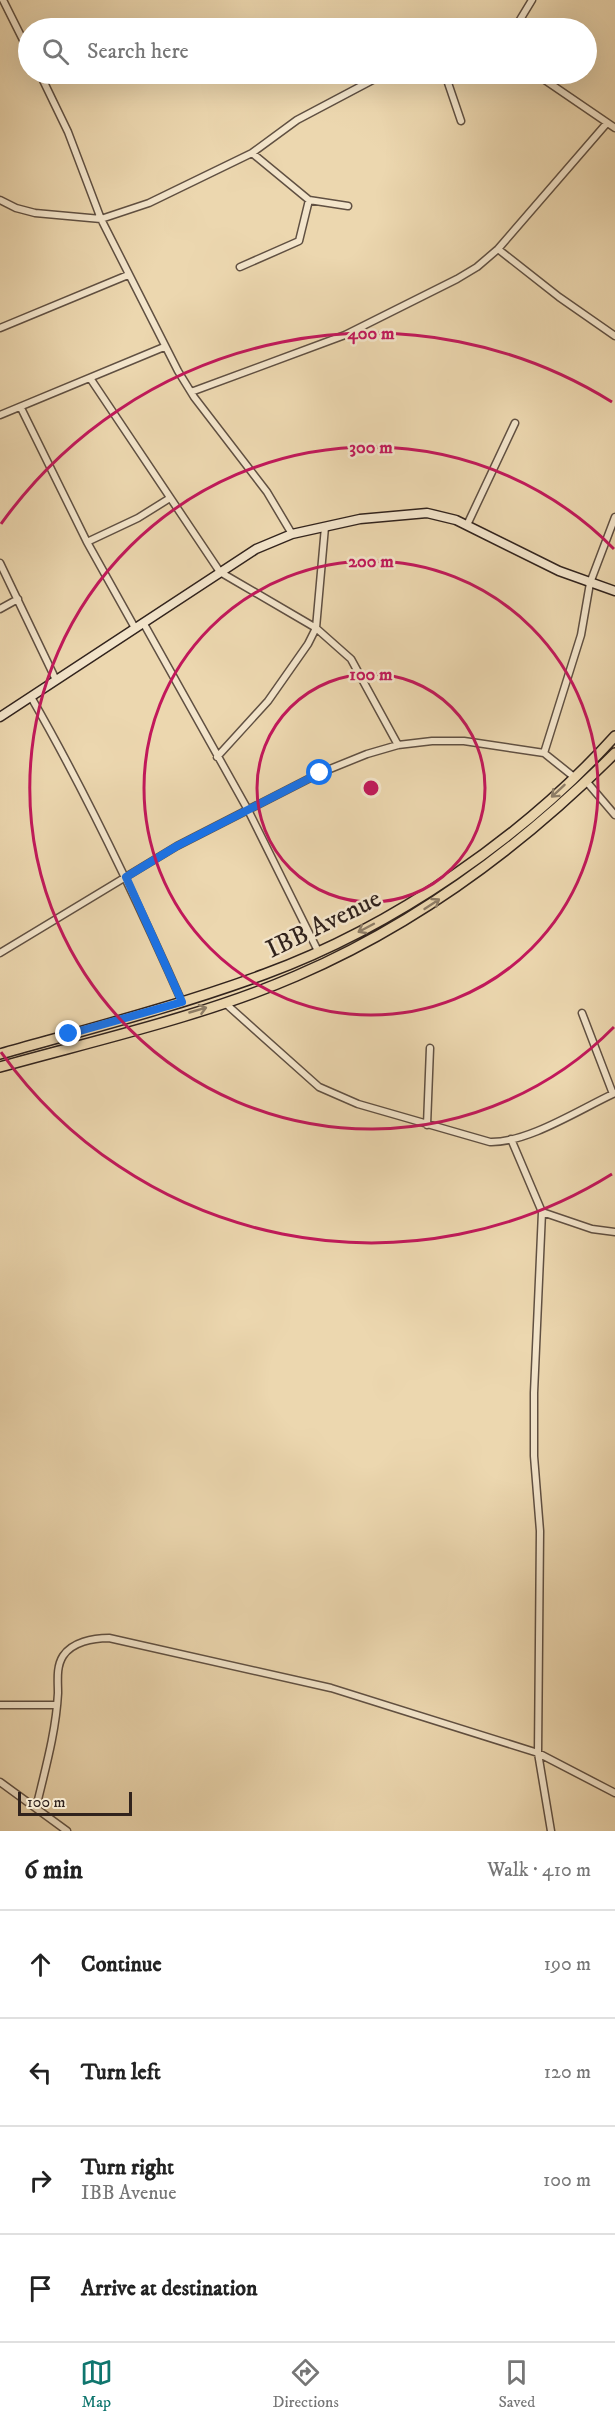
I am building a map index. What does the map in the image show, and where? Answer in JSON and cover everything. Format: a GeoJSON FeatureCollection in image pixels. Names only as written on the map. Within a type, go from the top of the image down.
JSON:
{"type":"FeatureCollection","features":[{"type":"Feature","properties":{"kind":"main road","name":"IBB Avenue"},"geometry":{"type":"LineString","coordinates":[[0,1054],[182,1002],[267,974],[385,918],[467,865],[545,804],[615,736]]}},
{"type":"Feature","properties":{"kind":"main road"},"geometry":{"type":"LineString","coordinates":[[0,1067],[224,1002],[305,972],[357,948],[411,917],[511,845],[615,753]]}},
{"type":"Feature","properties":{"kind":"street"},"geometry":{"type":"LineString","coordinates":[[3,0],[18,31]]}},
{"type":"Feature","properties":{"kind":"street"},"geometry":{"type":"LineString","coordinates":[[521,18],[532,0]]}},
{"type":"Feature","properties":{"kind":"street"},"geometry":{"type":"LineString","coordinates":[[45,84],[68,132],[101,219],[164,346],[191,392],[267,492],[291,534]]}},
{"type":"Feature","properties":{"kind":"street"},"geometry":{"type":"LineString","coordinates":[[0,200],[16,208],[35,213],[101,219],[149,203],[252,153],[297,120],[365,84]]}},
{"type":"Feature","properties":{"kind":"street"},"geometry":{"type":"LineString","coordinates":[[448,84],[461,121]]}},
{"type":"Feature","properties":{"kind":"street"},"geometry":{"type":"LineString","coordinates":[[550,84],[615,128]]}},
{"type":"Feature","properties":{"kind":"street"},"geometry":{"type":"LineString","coordinates":[[191,392],[345,335],[477,267],[498,249],[607,123]]}},
{"type":"Feature","properties":{"kind":"street"},"geometry":{"type":"LineString","coordinates":[[252,153],[309,200],[348,206]]}},
{"type":"Feature","properties":{"kind":"street"},"geometry":{"type":"LineString","coordinates":[[240,267],[298,241],[309,200]]}},
{"type":"Feature","properties":{"kind":"street"},"geometry":{"type":"LineString","coordinates":[[498,249],[559,297],[615,336]]}},
{"type":"Feature","properties":{"kind":"street"},"geometry":{"type":"LineString","coordinates":[[0,328],[128,275]]}},
{"type":"Feature","properties":{"kind":"street"},"geometry":{"type":"LineString","coordinates":[[0,415],[164,346]]}},
{"type":"Feature","properties":{"kind":"street"},"geometry":{"type":"LineString","coordinates":[[90,378],[220,572],[316,628],[351,659],[398,745]]}},
{"type":"Feature","properties":{"kind":"street"},"geometry":{"type":"LineString","coordinates":[[21,408],[87,542],[135,628]]}},
{"type":"Feature","properties":{"kind":"street"},"geometry":{"type":"LineString","coordinates":[[467,525],[515,423]]}},
{"type":"Feature","properties":{"kind":"street"},"geometry":{"type":"LineString","coordinates":[[87,542],[138,518],[170,498]]}},
{"type":"Feature","properties":{"kind":"street"},"geometry":{"type":"LineString","coordinates":[[0,717],[266,544],[291,534],[378,516],[417,513],[445,516],[559,571],[615,591]]}},
{"type":"Feature","properties":{"kind":"street"},"geometry":{"type":"LineString","coordinates":[[544,753],[581,635],[590,583],[615,517]]}},
{"type":"Feature","properties":{"kind":"street"},"geometry":{"type":"LineString","coordinates":[[217,757],[268,701],[308,644],[316,628],[325,527]]}},
{"type":"Feature","properties":{"kind":"street"},"geometry":{"type":"LineString","coordinates":[[0,563],[56,680]]}},
{"type":"Feature","properties":{"kind":"street"},"geometry":{"type":"LineString","coordinates":[[0,609],[18,599]]}},
{"type":"Feature","properties":{"kind":"street"},"geometry":{"type":"LineString","coordinates":[[144,624],[248,810],[318,951]]}},
{"type":"Feature","properties":{"kind":"street"},"geometry":{"type":"LineString","coordinates":[[31,697],[78,780],[126,877],[182,1002]]}},
{"type":"Feature","properties":{"kind":"street"},"geometry":{"type":"LineString","coordinates":[[0,953],[177,846],[320,773],[367,754],[398,745],[432,741],[464,741],[544,753],[574,777]]}},
{"type":"Feature","properties":{"kind":"street"},"geometry":{"type":"LineString","coordinates":[[586,781],[615,815]]}},
{"type":"Feature","properties":{"kind":"street"},"geometry":{"type":"LineString","coordinates":[[224,1002],[320,1087],[358,1104],[490,1142],[528,1134],[614,1093],[582,1014]]}},
{"type":"Feature","properties":{"kind":"street"},"geometry":{"type":"LineString","coordinates":[[428,1125],[430,1048]]}},
{"type":"Feature","properties":{"kind":"street"},"geometry":{"type":"LineString","coordinates":[[511,1139],[542,1212],[534,1393],[534,1456],[540,1531],[538,1754],[550,1830]]}},
{"type":"Feature","properties":{"kind":"street"},"geometry":{"type":"LineString","coordinates":[[542,1212],[592,1229],[615,1232]]}},
{"type":"Feature","properties":{"kind":"street"},"geometry":{"type":"LineString","coordinates":[[36,1808],[57,1706],[58,1666],[63,1655],[75,1645],[96,1638],[109,1638],[331,1688],[538,1754],[615,1793]]}},
{"type":"Feature","properties":{"kind":"street"},"geometry":{"type":"LineString","coordinates":[[0,1705],[57,1706]]}},
{"type":"Feature","properties":{"kind":"street"},"geometry":{"type":"LineString","coordinates":[[0,1782],[67,1831]]}},
{"type":"Feature","properties":{"kind":"route"},"geometry":{"type":"LineString","coordinates":[[69,1034],[182,1002],[126,877],[177,846],[320,773]]}}]}
